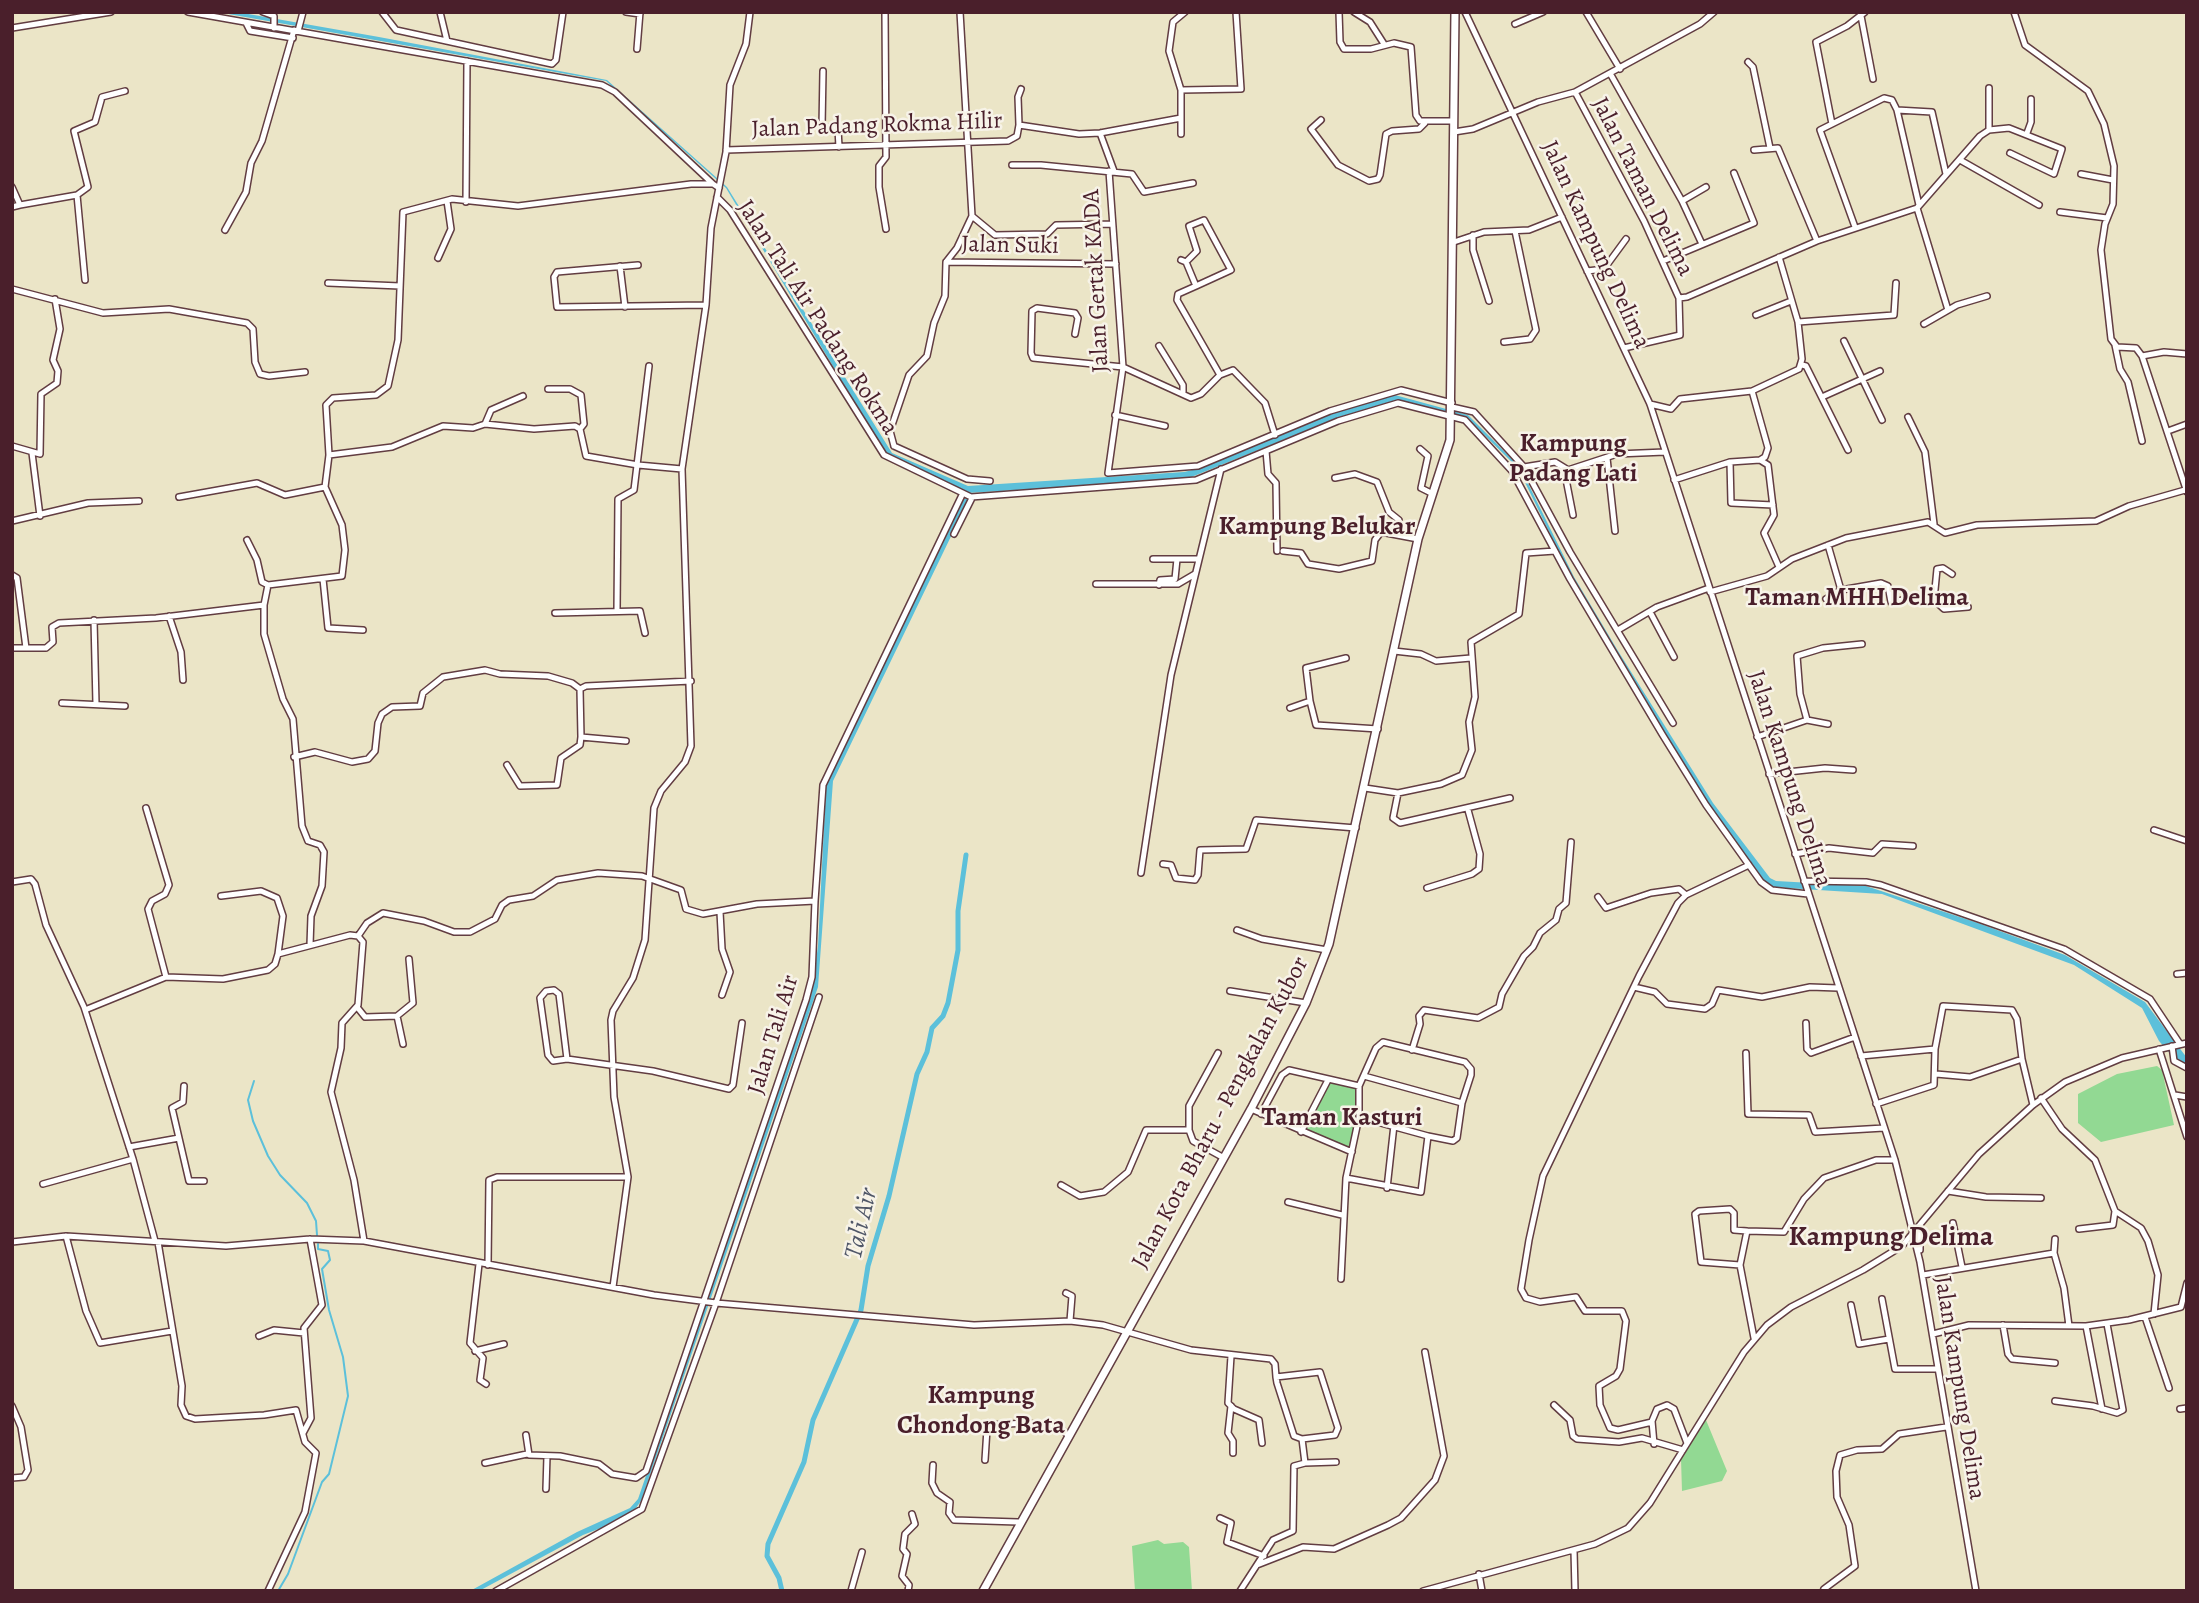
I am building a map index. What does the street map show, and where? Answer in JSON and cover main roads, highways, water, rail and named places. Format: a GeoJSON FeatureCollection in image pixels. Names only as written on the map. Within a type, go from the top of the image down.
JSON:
{"type":"FeatureCollection","features":[{"type":"Feature","properties":{"kind":"main road","name":"Jalan Kota Bharu - Pengkalan Kubor"},"geometry":{"type":"LineString","coordinates":[[983,1591],[1018,1522],[1251,1109],[1306,1003],[1327,950],[1418,539],[1450,440],[1455,12]]}},
{"type":"Feature","properties":{"kind":"water"},"geometry":{"type":"Polygon","coordinates":[[[217,12],[237,12],[607,80],[727,187],[892,453],[968,486],[1184,472],[1201,468],[1334,413],[1395,395],[1468,415],[1520,467],[1574,577],[1618,651],[1713,803],[1770,878],[1776,881],[1866,886],[2065,955],[2145,1002],[2187,1058],[2187,1067],[2176,1060],[2159,1041],[2142,1008],[2074,965],[1882,894],[1771,887],[1766,883],[1707,803],[1572,579],[1518,468],[1468,419],[1396,400],[1335,419],[1184,480],[967,493],[888,458],[726,188],[606,81],[217,12]]]}},
{"type":"Feature","properties":{"kind":"water"},"geometry":{"type":"Polygon","coordinates":[[[964,499],[969,499],[833,781],[818,987],[641,1501],[633,1512],[619,1521],[583,1535],[479,1591],[470,1591],[577,1532],[630,1508],[638,1499],[811,996],[818,946],[826,786],[964,499]]]}},
{"type":"Feature","properties":{"kind":"waterway","name":"Tali Air"},"geometry":{"type":"LineString","coordinates":[[782,1591],[779,1578],[767,1556],[768,1544],[804,1462],[813,1420],[861,1310],[868,1266],[889,1196],[917,1074],[927,1052],[932,1028],[943,1016],[948,1003],[958,950],[958,911],[966,855]]}},
{"type":"Feature","properties":{"kind":"waterway"},"geometry":{"type":"LineString","coordinates":[[254,1081],[248,1100],[253,1121],[268,1156],[280,1175],[307,1203],[316,1221],[317,1235]]}},
{"type":"Feature","properties":{"kind":"waterway"},"geometry":{"type":"LineString","coordinates":[[278,1591],[288,1574],[322,1482],[329,1474],[348,1396],[343,1357],[329,1310],[322,1269],[330,1260],[328,1251],[318,1249],[318,1244]]}},
{"type":"Feature","properties":{"kind":"district","name":"Kampung Padang Lati"},"geometry":{"type":"Point","coordinates":[1573,460]}},
{"type":"Feature","properties":{"kind":"district","name":"Kampung Belukar"},"geometry":{"type":"Point","coordinates":[1317,528]}},
{"type":"Feature","properties":{"kind":"district","name":"Taman MHH Delima"},"geometry":{"type":"Point","coordinates":[1857,599]}},
{"type":"Feature","properties":{"kind":"district","name":"Taman Kasturi"},"geometry":{"type":"Point","coordinates":[1342,1119]}},
{"type":"Feature","properties":{"kind":"district","name":"Kampung Delima"},"geometry":{"type":"Point","coordinates":[1891,1238]}},
{"type":"Feature","properties":{"kind":"district","name":"Kampung Chondong Bata"},"geometry":{"type":"Point","coordinates":[981,1412]}}]}
